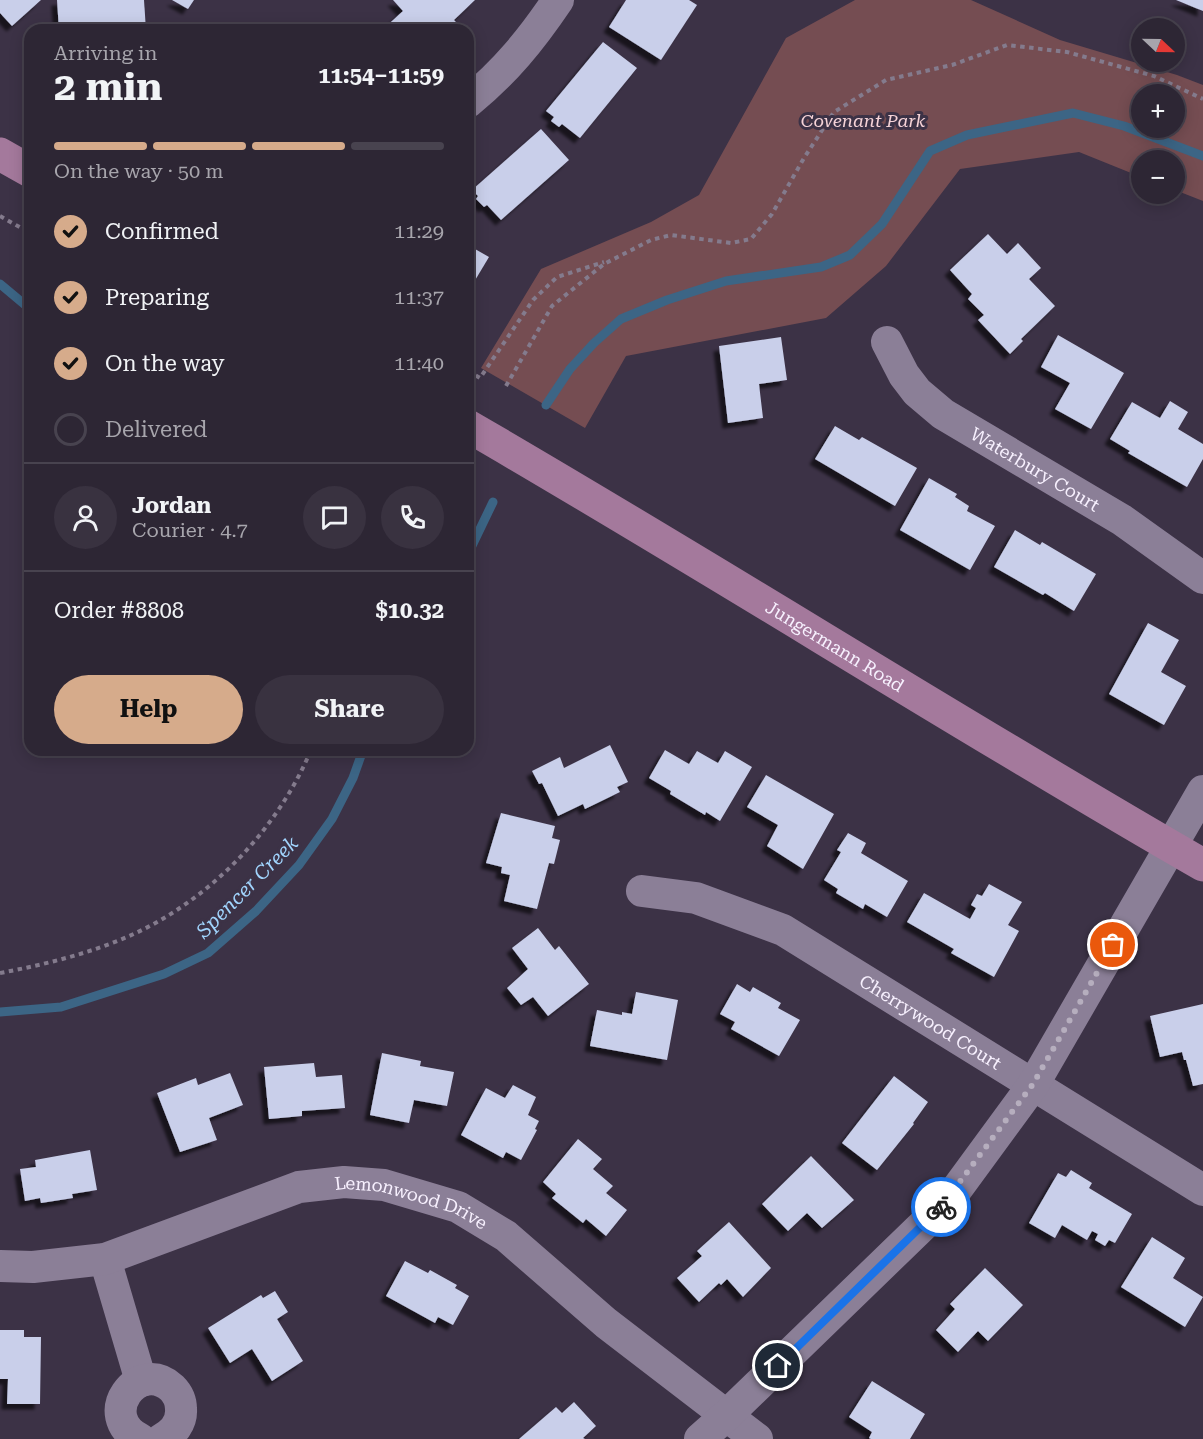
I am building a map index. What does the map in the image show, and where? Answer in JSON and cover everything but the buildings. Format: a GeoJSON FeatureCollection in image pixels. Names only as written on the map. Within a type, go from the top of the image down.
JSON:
{"type":"FeatureCollection","features":[{"type":"Feature","properties":{"kind":"main road"},"geometry":{"type":"LineString","coordinates":[[0,154],[24,168]]}},
{"type":"Feature","properties":{"kind":"main road","name":"Jungermann Road"},"geometry":{"type":"LineString","coordinates":[[474,429],[1203,865]]}},
{"type":"Feature","properties":{"kind":"street"},"geometry":{"type":"LineString","coordinates":[[474,97],[494,81],[519,54],[558,0]]}},
{"type":"Feature","properties":{"kind":"street","name":"Waterbury Court"},"geometry":{"type":"LineString","coordinates":[[887,342],[904,375],[917,392],[943,414],[1122,520],[1203,579]]}},
{"type":"Feature","properties":{"kind":"street"},"geometry":{"type":"LineString","coordinates":[[700,1439],[948,1201],[1033,1084],[1203,791]]}},
{"type":"Feature","properties":{"kind":"street","name":"Cherrywood Court"},"geometry":{"type":"LineString","coordinates":[[642,891],[696,898],[783,930],[1203,1190]]}},
{"type":"Feature","properties":{"kind":"street","name":"Lemonwood Drive"},"geometry":{"type":"LineString","coordinates":[[0,1266],[33,1267],[105,1259],[299,1187],[344,1182],[384,1185],[458,1207],[507,1236],[606,1323],[757,1439]]}},
{"type":"Feature","properties":{"kind":"street"},"geometry":{"type":"LineString","coordinates":[[105,1259],[141,1382]]}},
{"type":"Feature","properties":{"kind":"street"},"geometry":{"type":"LineString","coordinates":[[140,1439],[132,1435],[121,1420],[122,1399],[128,1390],[141,1382],[157,1380],[175,1390],[182,1410],[176,1428],[162,1439]]}},
{"type":"Feature","properties":{"kind":"path"},"geometry":{"type":"LineString","coordinates":[[506,386],[552,306],[604,264],[651,240],[671,235],[731,243],[751,239],[772,214],[834,112],[886,80],[952,65],[1007,45],[1067,52],[1154,76],[1203,99]]}},
{"type":"Feature","properties":{"kind":"path"},"geometry":{"type":"LineString","coordinates":[[0,216],[24,230]]}},
{"type":"Feature","properties":{"kind":"path"},"geometry":{"type":"LineString","coordinates":[[474,374],[480,378],[533,300],[557,277],[614,260]]}},
{"type":"Feature","properties":{"kind":"path"},"geometry":{"type":"LineString","coordinates":[[0,973],[82,953],[128,936],[164,917],[205,890],[235,863],[262,832],[303,770],[309,756]]}},
{"type":"Feature","properties":{"kind":"green space","name":"Covenant Park"},"geometry":{"type":"Polygon","coordinates":[[[855,0],[971,0],[1060,40],[1131,61],[1131,72],[1167,72],[1203,85],[1203,201],[1185,194],[1185,150],[1131,150],[1131,173],[1079,152],[960,169],[886,266],[826,318],[626,356],[585,428],[481,368],[541,269],[651,222],[699,195],[786,38],[855,0]]]}},
{"type":"Feature","properties":{"kind":"waterway","name":"Spencer Creek"},"geometry":{"type":"LineString","coordinates":[[546,405],[570,369],[621,319],[667,300],[726,281],[821,267],[850,255],[882,224],[930,151],[967,135],[1073,113],[1124,126],[1203,156]]}},
{"type":"Feature","properties":{"kind":"waterway"},"geometry":{"type":"LineString","coordinates":[[0,284],[24,304]]}},
{"type":"Feature","properties":{"kind":"waterway","name":"Spencer Creek"},"geometry":{"type":"LineString","coordinates":[[474,542],[493,502]]}},
{"type":"Feature","properties":{"kind":"waterway","name":"Spencer Creek"},"geometry":{"type":"LineString","coordinates":[[0,1012],[61,1007],[164,974],[208,953],[256,911],[299,865],[332,819],[353,778],[361,756]]}},
{"type":"Feature","properties":{"kind":"way so far"},"geometry":{"type":"LineString","coordinates":[[941,1207],[948,1201],[1033,1084],[1113,945]]}},
{"type":"Feature","properties":{"kind":"route"},"geometry":{"type":"LineString","coordinates":[[778,1366],[941,1207]]}}]}
